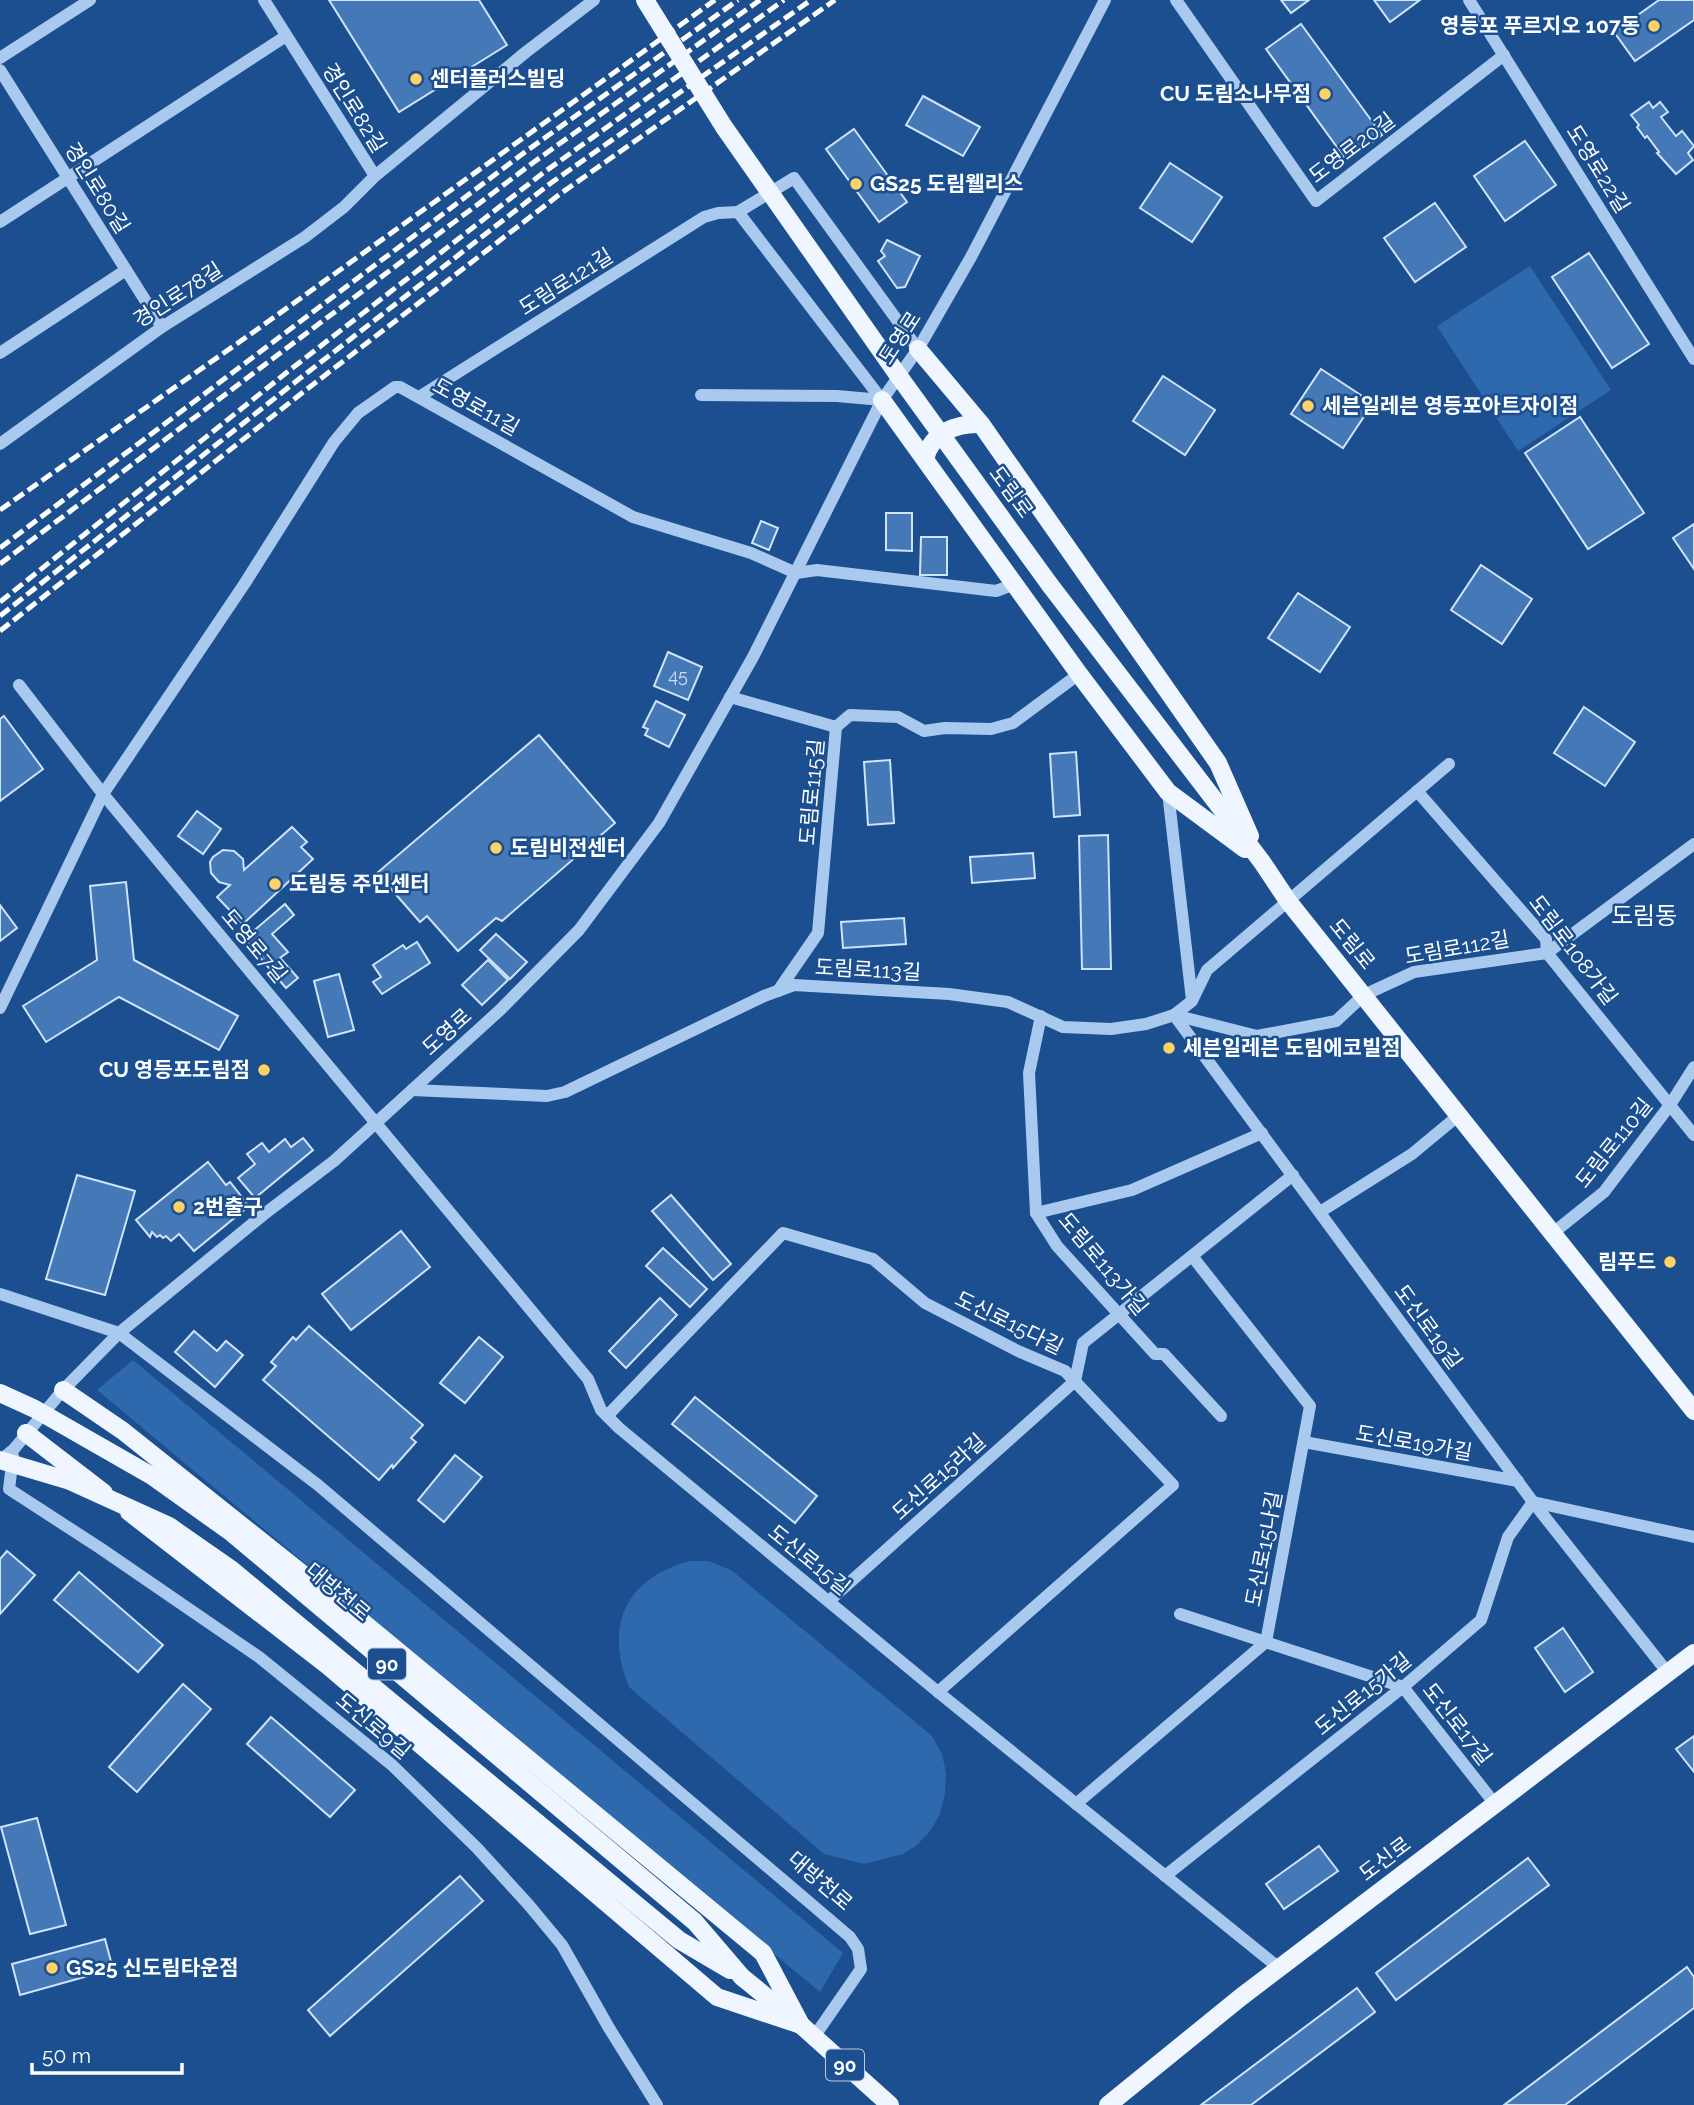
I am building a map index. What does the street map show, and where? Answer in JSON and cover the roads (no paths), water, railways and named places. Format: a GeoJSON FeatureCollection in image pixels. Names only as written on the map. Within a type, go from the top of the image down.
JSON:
{"type":"FeatureCollection","features":[{"type":"Feature","properties":{"kind":"main road","name":"도림로"},"geometry":{"type":"LineString","coordinates":[[645,0],[724,127],[898,376],[1050,585],[1262,862],[1288,901],[1694,1411]]}},
{"type":"Feature","properties":{"kind":"main road"},"geometry":{"type":"LineString","coordinates":[[918,349],[981,424],[1218,763],[1262,862]]}},
{"type":"Feature","properties":{"kind":"main road"},"geometry":{"type":"LineString","coordinates":[[882,400],[1079,674],[1168,792],[1262,862]]}},
{"type":"Feature","properties":{"kind":"main road"},"geometry":{"type":"LineString","coordinates":[[925,459],[936,438],[951,428],[965,423],[981,424]]}},
{"type":"Feature","properties":{"kind":"main road"},"geometry":{"type":"LineString","coordinates":[[63,1390],[123,1431],[359,1619],[763,1953],[807,2031]]}},
{"type":"Feature","properties":{"kind":"main road","name":"대방천로"},"geometry":{"type":"LineString","coordinates":[[0,1393],[36,1409],[152,1476],[232,1534],[695,1922],[742,1977]]}},
{"type":"Feature","properties":{"kind":"main road"},"geometry":{"type":"LineString","coordinates":[[26,1433],[328,1666],[717,1997],[807,2031]]}},
{"type":"Feature","properties":{"kind":"main road","name":"대방천로"},"geometry":{"type":"LineString","coordinates":[[4,1457],[70,1481],[169,1526],[222,1563],[679,1940],[742,1977],[890,2105]]}},
{"type":"Feature","properties":{"kind":"main road","name":"도신로"},"geometry":{"type":"LineString","coordinates":[[1108,2105],[1279,1968],[1694,1653]]}},
{"type":"Feature","properties":{"kind":"street"},"geometry":{"type":"LineString","coordinates":[[0,58],[90,0]]}},
{"type":"Feature","properties":{"kind":"street","name":"경인로82길"},"geometry":{"type":"LineString","coordinates":[[264,0],[374,176],[591,1]]}},
{"type":"Feature","properties":{"kind":"street","name":"도영로"},"geometry":{"type":"LineString","coordinates":[[4,1457],[63,1390],[119,1333],[334,1161],[500,1010],[579,930],[659,823],[796,573],[882,400],[918,349],[971,257],[1105,0]]}},
{"type":"Feature","properties":{"kind":"street","name":"도영로20길"},"geometry":{"type":"LineString","coordinates":[[1176,0],[1316,201],[1504,55]]}},
{"type":"Feature","properties":{"kind":"street","name":"도영로22길"},"geometry":{"type":"LineString","coordinates":[[1469,0],[1694,359]]}},
{"type":"Feature","properties":{"kind":"street"},"geometry":{"type":"LineString","coordinates":[[0,222],[286,36]]}},
{"type":"Feature","properties":{"kind":"street","name":"경인로80길"},"geometry":{"type":"LineString","coordinates":[[0,70],[162,327]]}},
{"type":"Feature","properties":{"kind":"street","name":"경인로78길"},"geometry":{"type":"LineString","coordinates":[[0,444],[162,327],[305,237],[344,207],[374,176]]}},
{"type":"Feature","properties":{"kind":"street"},"geometry":{"type":"LineString","coordinates":[[882,400],[738,212],[794,178],[918,349]]}},
{"type":"Feature","properties":{"kind":"street","name":"도림로121길"},"geometry":{"type":"LineString","coordinates":[[419,397],[704,217],[738,212]]}},
{"type":"Feature","properties":{"kind":"street"},"geometry":{"type":"LineString","coordinates":[[0,352],[126,270]]}},
{"type":"Feature","properties":{"kind":"street","name":"도영로11길"},"geometry":{"type":"LineString","coordinates":[[103,794],[244,583],[334,442],[358,413],[395,387],[419,397],[633,517],[751,553],[796,573],[817,570],[996,592],[1015,584]]}},
{"type":"Feature","properties":{"kind":"street"},"geometry":{"type":"LineString","coordinates":[[701,394],[837,396],[882,400]]}},
{"type":"Feature","properties":{"kind":"street","name":"도림로115길"},"geometry":{"type":"LineString","coordinates":[[778,991],[818,933],[836,727],[850,715],[898,717],[924,732],[945,727],[991,729],[1013,723],[1079,674]]}},
{"type":"Feature","properties":{"kind":"street","name":"도영로7길"},"geometry":{"type":"LineString","coordinates":[[19,685],[103,794],[376,1123]]}},
{"type":"Feature","properties":{"kind":"street"},"geometry":{"type":"LineString","coordinates":[[730,697],[836,727]]}},
{"type":"Feature","properties":{"kind":"street"},"geometry":{"type":"LineString","coordinates":[[1288,901],[1448,764]]}},
{"type":"Feature","properties":{"kind":"street","name":"도림로108가길"},"geometry":{"type":"LineString","coordinates":[[1417,791],[1546,939],[1547,953],[1694,1135]]}},
{"type":"Feature","properties":{"kind":"street"},"geometry":{"type":"LineString","coordinates":[[1168,792],[1192,1001]]}},
{"type":"Feature","properties":{"kind":"street"},"geometry":{"type":"LineString","coordinates":[[0,1008],[103,794]]}},
{"type":"Feature","properties":{"kind":"street","name":"도림로112길"},"geometry":{"type":"LineString","coordinates":[[1364,995],[1414,972],[1547,953],[1694,844]]}},
{"type":"Feature","properties":{"kind":"street","name":"도림로113길"},"geometry":{"type":"LineString","coordinates":[[412,1090],[547,1096],[565,1092],[764,996],[794,985],[949,995],[1008,1002],[1063,1027],[1111,1029],[1146,1024],[1174,1015],[1192,1001],[1207,970],[1288,901]]}},
{"type":"Feature","properties":{"kind":"street","name":"도림로"},"geometry":{"type":"LineString","coordinates":[[1174,1015],[1257,1037],[1336,1021],[1364,995]]}},
{"type":"Feature","properties":{"kind":"street","name":"도신로19길"},"geometry":{"type":"LineString","coordinates":[[1174,1015],[1533,1502],[1668,1673]]}},
{"type":"Feature","properties":{"kind":"street","name":"도림로113가길"},"geometry":{"type":"LineString","coordinates":[[1041,1016],[1029,1073],[1036,1213],[1057,1246],[1155,1354],[1164,1353],[1221,1416]]}},
{"type":"Feature","properties":{"kind":"street","name":"도림로110길"},"geometry":{"type":"LineString","coordinates":[[1553,1233],[1604,1192],[1670,1105],[1694,1067]]}},
{"type":"Feature","properties":{"kind":"street"},"geometry":{"type":"LineString","coordinates":[[1320,1212],[1412,1154],[1459,1115]]}},
{"type":"Feature","properties":{"kind":"street","name":"도신로15길"},"geometry":{"type":"LineString","coordinates":[[376,1123],[588,1380],[601,1410],[619,1428],[938,1692],[1279,1968]]}},
{"type":"Feature","properties":{"kind":"street"},"geometry":{"type":"LineString","coordinates":[[1036,1213],[1132,1190],[1262,1133]]}},
{"type":"Feature","properties":{"kind":"street"},"geometry":{"type":"LineString","coordinates":[[1075,1381],[1083,1343],[1293,1175]]}},
{"type":"Feature","properties":{"kind":"street","name":"도신로15다길"},"geometry":{"type":"LineString","coordinates":[[607,1416],[783,1233],[873,1259],[925,1303],[1018,1351],[1066,1371],[1173,1485],[938,1692]]}},
{"type":"Feature","properties":{"kind":"street","name":"도신로15나길"},"geometry":{"type":"LineString","coordinates":[[1192,1255],[1310,1406],[1266,1642]]}},
{"type":"Feature","properties":{"kind":"street"},"geometry":{"type":"LineString","coordinates":[[0,1294],[119,1333]]}},
{"type":"Feature","properties":{"kind":"street","name":"대방천로"},"geometry":{"type":"LineString","coordinates":[[119,1333],[318,1485],[850,1937],[858,1949],[861,1969],[807,2031]]}},
{"type":"Feature","properties":{"kind":"street","name":"도신로15라길"},"geometry":{"type":"LineString","coordinates":[[829,1601],[1075,1381]]}},
{"type":"Feature","properties":{"kind":"street","name":"도신로19가길"},"geometry":{"type":"LineString","coordinates":[[1304,1442],[1518,1481]]}},
{"type":"Feature","properties":{"kind":"street","name":"도신로9길"},"geometry":{"type":"LineString","coordinates":[[4,1457],[9,1489],[259,1657],[392,1765],[477,1848],[562,1945],[657,2105]]}},
{"type":"Feature","properties":{"kind":"street"},"geometry":{"type":"LineString","coordinates":[[1533,1502],[1694,1537]]}},
{"type":"Feature","properties":{"kind":"street","name":"도신로15가길"},"geometry":{"type":"LineString","coordinates":[[1165,1876],[1403,1687],[1481,1620],[1508,1537],[1533,1502]]}},
{"type":"Feature","properties":{"kind":"street","name":"도신로17길"},"geometry":{"type":"LineString","coordinates":[[1180,1614],[1403,1687],[1496,1804]]}},
{"type":"Feature","properties":{"kind":"street"},"geometry":{"type":"LineString","coordinates":[[1076,1804],[1266,1642]]}},
{"type":"Feature","properties":{"kind":"railway"},"geometry":{"type":"LineString","coordinates":[[0,510],[255,331],[715,0]]}},
{"type":"Feature","properties":{"kind":"railway"},"geometry":{"type":"LineString","coordinates":[[0,548],[525,152],[738,0]]}},
{"type":"Feature","properties":{"kind":"railway"},"geometry":{"type":"LineString","coordinates":[[0,564],[534,162],[760,0]]}},
{"type":"Feature","properties":{"kind":"railway"},"geometry":{"type":"LineString","coordinates":[[0,602],[286,373],[543,173],[784,0]]}},
{"type":"Feature","properties":{"kind":"railway"},"geometry":{"type":"LineString","coordinates":[[0,616],[551,183],[811,0]]}},
{"type":"Feature","properties":{"kind":"railway"},"geometry":{"type":"LineString","coordinates":[[0,631],[560,194],[835,0]]}},
{"type":"Feature","properties":{"kind":"place","name":"영등포 푸르지오 107동"},"geometry":{"type":"Point","coordinates":[1654,26]}},
{"type":"Feature","properties":{"kind":"place","name":"센터플러스빌딩"},"geometry":{"type":"Point","coordinates":[416,79]}},
{"type":"Feature","properties":{"kind":"place","name":"CU 도림소나무점"},"geometry":{"type":"Point","coordinates":[1325,94]}},
{"type":"Feature","properties":{"kind":"place","name":"GS25 도림웰리스"},"geometry":{"type":"Point","coordinates":[856,184]}},
{"type":"Feature","properties":{"kind":"place","name":"세븐일레븐 영등포아트자이점"},"geometry":{"type":"Point","coordinates":[1308,406]}},
{"type":"Feature","properties":{"kind":"place","name":"도림비전센터"},"geometry":{"type":"Point","coordinates":[496,848]}},
{"type":"Feature","properties":{"kind":"place","name":"도림동 주민센터"},"geometry":{"type":"Point","coordinates":[275,884]}},
{"type":"Feature","properties":{"kind":"place","name":"세븐일레븐 도림에코빌점"},"geometry":{"type":"Point","coordinates":[1169,1048]}},
{"type":"Feature","properties":{"kind":"place","name":"CU 영등포도림점"},"geometry":{"type":"Point","coordinates":[264,1070]}},
{"type":"Feature","properties":{"kind":"place","name":"2번출구"},"geometry":{"type":"Point","coordinates":[179,1207]}},
{"type":"Feature","properties":{"kind":"place","name":"림푸드"},"geometry":{"type":"Point","coordinates":[1670,1262]}},
{"type":"Feature","properties":{"kind":"place","name":"GS25 신도림타운점"},"geometry":{"type":"Point","coordinates":[52,1968]}},
{"type":"Feature","properties":{"kind":"district","name":"도림동"},"geometry":{"type":"Point","coordinates":[1644,916]}}]}
